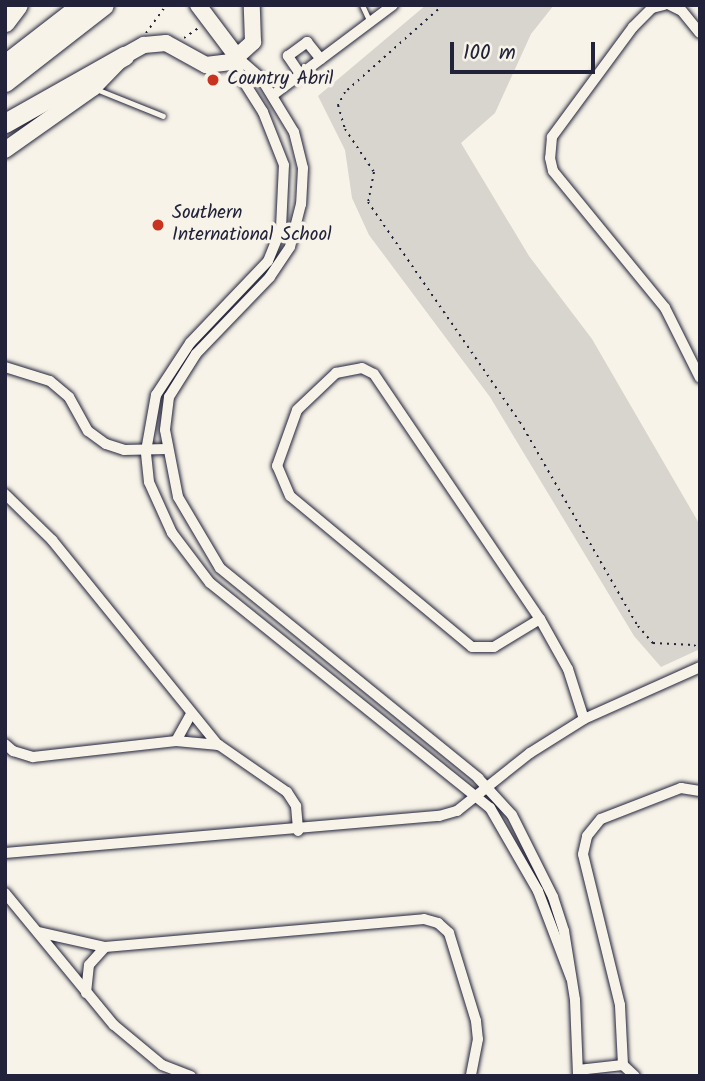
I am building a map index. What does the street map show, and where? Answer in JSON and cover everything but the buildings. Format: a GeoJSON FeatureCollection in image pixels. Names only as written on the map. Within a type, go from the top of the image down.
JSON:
{"type":"FeatureCollection","features":[{"type":"Feature","properties":{"kind":"highway"},"geometry":{"type":"LineString","coordinates":[[5,22],[18,5]]}},
{"type":"Feature","properties":{"kind":"highway"},"geometry":{"type":"LineString","coordinates":[[5,65],[81,5]]}},
{"type":"Feature","properties":{"kind":"highway"},"geometry":{"type":"LineString","coordinates":[[5,82],[104,5]]}},
{"type":"Feature","properties":{"kind":"highway"},"geometry":{"type":"LineString","coordinates":[[5,123],[87,83],[130,52]]}},
{"type":"Feature","properties":{"kind":"street"},"geometry":{"type":"LineString","coordinates":[[198,5],[238,58],[250,66],[276,99],[294,132],[303,168],[301,204],[290,247],[270,277],[180,374],[167,405],[167,449],[178,497],[220,568],[486,786],[512,815],[553,897],[571,978],[578,1073],[623,1065]]}},
{"type":"Feature","properties":{"kind":"street"},"geometry":{"type":"LineString","coordinates":[[130,52],[159,43],[173,46],[206,65],[238,58],[250,48],[256,34],[252,5]]}},
{"type":"Feature","properties":{"kind":"street"},"geometry":{"type":"LineString","coordinates":[[263,112],[300,74],[393,5]]}},
{"type":"Feature","properties":{"kind":"street"},"geometry":{"type":"LineString","coordinates":[[664,5],[641,18],[552,136],[550,158],[553,171],[666,308],[700,378]]}},
{"type":"Feature","properties":{"kind":"street"},"geometry":{"type":"LineString","coordinates":[[670,5],[682,11],[700,33]]}},
{"type":"Feature","properties":{"kind":"street"},"geometry":{"type":"LineString","coordinates":[[300,74],[288,56],[307,42],[321,59]]}},
{"type":"Feature","properties":{"kind":"street"},"geometry":{"type":"LineString","coordinates":[[238,58],[239,74],[263,112],[284,164],[281,228],[268,261],[170,368],[156,395],[146,451],[149,482],[160,509],[210,583],[477,795],[519,853],[571,978]]}},
{"type":"Feature","properties":{"kind":"street"},"geometry":{"type":"LineString","coordinates":[[5,150],[87,83]]}},
{"type":"Feature","properties":{"kind":"street"},"geometry":{"type":"LineString","coordinates":[[5,367],[50,381],[69,397],[88,431],[106,444],[146,451],[167,449]]}},
{"type":"Feature","properties":{"kind":"street"},"geometry":{"type":"LineString","coordinates":[[540,619],[494,647],[472,646],[290,496],[277,466],[297,410],[336,373],[362,368],[374,374],[540,619],[568,669],[584,719]]}},
{"type":"Feature","properties":{"kind":"street"},"geometry":{"type":"LineString","coordinates":[[5,494],[52,540],[190,716],[219,746],[287,792],[296,806],[298,831]]}},
{"type":"Feature","properties":{"kind":"street"},"geometry":{"type":"LineString","coordinates":[[5,853],[298,831],[439,816],[457,811],[486,786],[584,719],[700,667]]}},
{"type":"Feature","properties":{"kind":"street"},"geometry":{"type":"LineString","coordinates":[[176,741],[190,716]]}},
{"type":"Feature","properties":{"kind":"street"},"geometry":{"type":"LineString","coordinates":[[5,744],[13,751],[33,757],[176,741],[219,746]]}},
{"type":"Feature","properties":{"kind":"street"},"geometry":{"type":"LineString","coordinates":[[635,1076],[623,1065],[620,1005],[583,854],[587,836],[601,820],[624,810],[681,788],[700,791]]}},
{"type":"Feature","properties":{"kind":"street"},"geometry":{"type":"LineString","coordinates":[[5,892],[86,993],[139,1049],[191,1076]]}},
{"type":"Feature","properties":{"kind":"street"},"geometry":{"type":"LineString","coordinates":[[38,932],[105,947],[424,919],[438,923],[449,933],[476,1021],[478,1039],[471,1076]]}},
{"type":"Feature","properties":{"kind":"street"},"geometry":{"type":"LineString","coordinates":[[86,993],[89,965],[105,947]]}},
{"type":"Feature","properties":{"kind":"lane"},"geometry":{"type":"LineString","coordinates":[[362,5],[370,22]]}},
{"type":"Feature","properties":{"kind":"lane"},"geometry":{"type":"LineString","coordinates":[[87,83],[163,116]]}},
{"type":"Feature","properties":{"kind":"path"},"geometry":{"type":"LineString","coordinates":[[130,52],[166,5]]}},
{"type":"Feature","properties":{"kind":"path"},"geometry":{"type":"LineString","coordinates":[[443,5],[345,92],[338,105],[345,129],[374,172],[368,202],[520,422],[638,626],[653,643],[694,645],[700,649]]}},
{"type":"Feature","properties":{"kind":"path"},"geometry":{"type":"LineString","coordinates":[[173,46],[203,24]]}},
{"type":"Feature","properties":{"kind":"shaded area"},"geometry":{"type":"Polygon","coordinates":[[[426,5],[554,5],[531,34],[495,113],[461,143],[529,256],[592,339],[700,525],[700,649],[661,667],[634,636],[490,397],[369,235],[352,198],[345,150],[318,96],[426,5]]]}},
{"type":"Feature","properties":{"kind":"place","name":"Country Abril"},"geometry":{"type":"Point","coordinates":[213,80]}},
{"type":"Feature","properties":{"kind":"place","name":"Southern International School"},"geometry":{"type":"Point","coordinates":[158,225]}}]}
